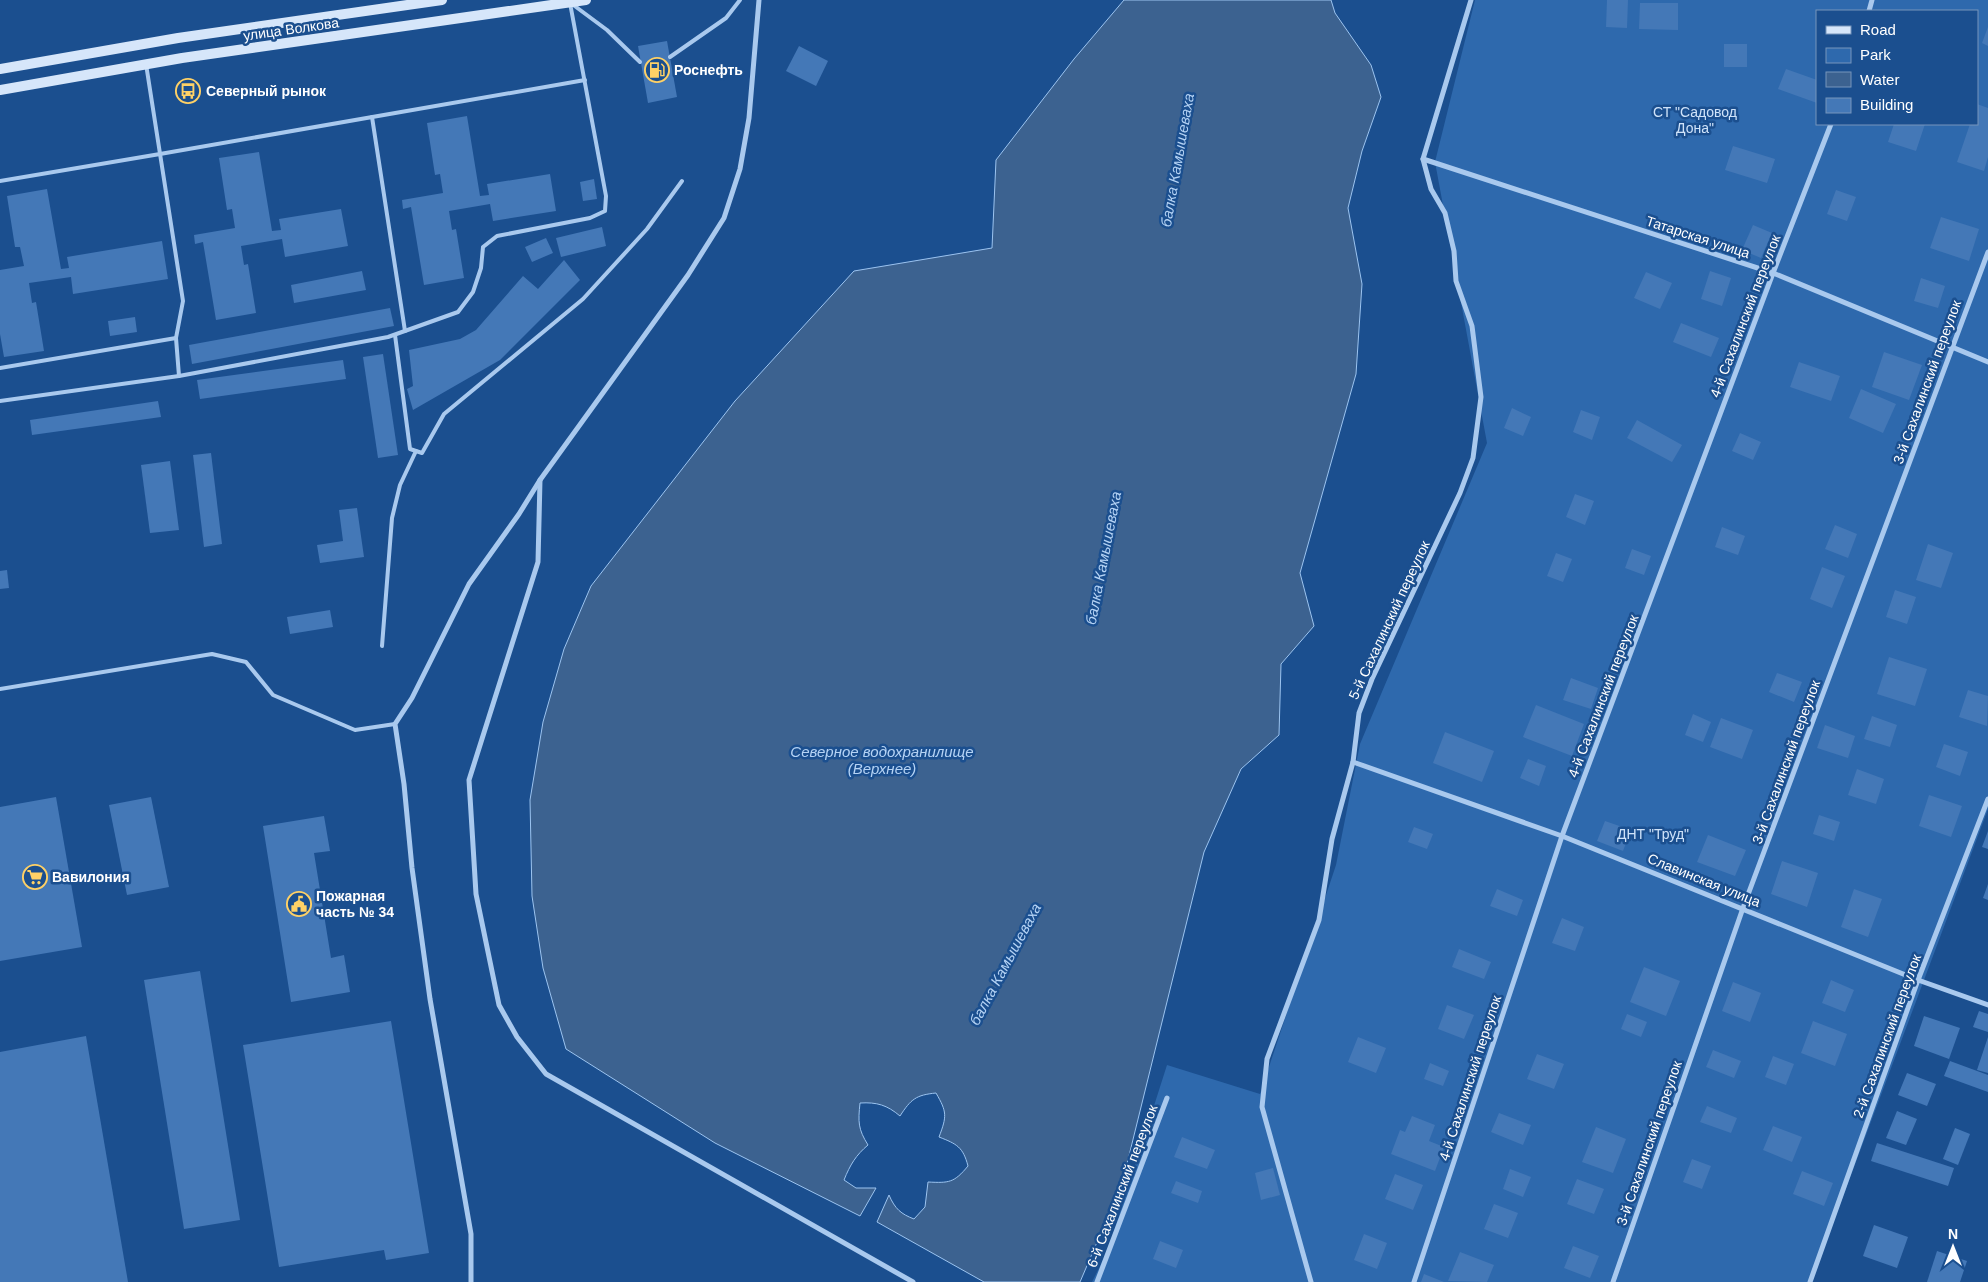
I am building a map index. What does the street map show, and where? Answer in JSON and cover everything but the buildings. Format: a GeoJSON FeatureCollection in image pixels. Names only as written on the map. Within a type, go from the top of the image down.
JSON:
{"type":"FeatureCollection","features":[{"type":"Feature","properties":{"kind":"main road","name":"улица Волкова"},"geometry":{"type":"LineString","coordinates":[[0,68],[178,38],[442,0]]}},
{"type":"Feature","properties":{"kind":"main road","name":"улица Волкова"},"geometry":{"type":"LineString","coordinates":[[0,90],[146,64],[586,0]]}},
{"type":"Feature","properties":{"kind":"street"},"geometry":{"type":"LineString","coordinates":[[470,1282],[471,1234],[430,999],[395,724],[412,698],[469,584],[520,514],[540,480],[688,275],[724,218],[740,169],[749,118],[759,0]]}},
{"type":"Feature","properties":{"kind":"street"},"geometry":{"type":"LineString","coordinates":[[1423,159],[1471,0]]}},
{"type":"Feature","properties":{"kind":"street","name":"4-й Сахалинский переулок"},"geometry":{"type":"LineString","coordinates":[[1414,1282],[1562,836],[1773,273],[1831,125]]}},
{"type":"Feature","properties":{"kind":"street","name":"Татарская улица"},"geometry":{"type":"LineString","coordinates":[[1423,159],[1773,273],[1952,349],[1988,362]]}},
{"type":"Feature","properties":{"kind":"street","name":"5-й Сахалинский переулок"},"geometry":{"type":"LineString","coordinates":[[1311,1282],[1262,1107],[1267,1058],[1319,920],[1332,839],[1353,762],[1359,713],[1372,678],[1460,494],[1472,458],[1481,397],[1472,326],[1456,281],[1454,251],[1445,213],[1431,189],[1423,159]]}},
{"type":"Feature","properties":{"kind":"street","name":"3-й Сахалинский переулок"},"geometry":{"type":"LineString","coordinates":[[1613,1282],[1743,908],[1988,252]]}},
{"type":"Feature","properties":{"kind":"street"},"geometry":{"type":"LineString","coordinates":[[540,480],[538,562],[469,780],[476,894],[499,1005],[518,1037],[546,1074],[914,1282]]}},
{"type":"Feature","properties":{"kind":"street","name":"Славинская улица"},"geometry":{"type":"LineString","coordinates":[[1353,762],[1562,836],[1918,980],[1988,1005]]}},
{"type":"Feature","properties":{"kind":"street","name":"2-й Сахалинский переулок"},"geometry":{"type":"LineString","coordinates":[[1810,1282],[1918,980],[1988,799]]}},
{"type":"Feature","properties":{"kind":"street","name":"6-й Сахалинский переулок"},"geometry":{"type":"LineString","coordinates":[[1098,1282],[1167,1098]]}},
{"type":"Feature","properties":{"kind":"lane"},"geometry":{"type":"LineString","coordinates":[[670,57],[726,18],[740,0]]}},
{"type":"Feature","properties":{"kind":"lane"},"geometry":{"type":"LineString","coordinates":[[570,3],[606,30],[640,62]]}},
{"type":"Feature","properties":{"kind":"lane"},"geometry":{"type":"LineString","coordinates":[[0,401],[179,376],[395,335],[458,312],[474,292],[481,268],[483,247],[497,236],[590,218],[604,211],[606,196],[570,3]]}},
{"type":"Feature","properties":{"kind":"lane"},"geometry":{"type":"LineString","coordinates":[[146,64],[183,301],[176,338],[179,376]]}},
{"type":"Feature","properties":{"kind":"lane"},"geometry":{"type":"LineString","coordinates":[[0,181],[585,80]]}},
{"type":"Feature","properties":{"kind":"lane"},"geometry":{"type":"LineString","coordinates":[[372,117],[405,331]]}},
{"type":"Feature","properties":{"kind":"lane"},"geometry":{"type":"LineString","coordinates":[[395,335],[410,450],[422,453],[444,414],[583,299],[647,229],[682,181]]}},
{"type":"Feature","properties":{"kind":"lane"},"geometry":{"type":"LineString","coordinates":[[0,368],[176,338]]}},
{"type":"Feature","properties":{"kind":"lane"},"geometry":{"type":"LineString","coordinates":[[382,646],[392,518],[400,485],[416,451]]}},
{"type":"Feature","properties":{"kind":"lane"},"geometry":{"type":"LineString","coordinates":[[0,689],[212,654],[246,662],[273,695],[355,730],[395,724]]}},
{"type":"Feature","properties":{"kind":"green space","name":"ДНТ \"Труд\""},"geometry":{"type":"Polygon","coordinates":[[[1475,0],[1988,0],[1988,809],[1811,1282],[1092,1282],[1108,1250],[1167,1065],[1260,1094],[1336,865],[1360,744],[1487,443],[1435,162],[1475,0]]]}},
{"type":"Feature","properties":{"kind":"water","name":"Северное водохранилище (Верхнее)"},"geometry":{"type":"Polygon","coordinates":[[[1124,0],[1331,0],[1335,13],[1371,65],[1381,97],[1362,151],[1348,208],[1362,284],[1356,374],[1300,573],[1314,626],[1281,664],[1279,735],[1241,769],[1204,852],[1122,1184],[1080,1282],[984,1282],[877,1222],[889,1195],[899,1210],[914,1219],[925,1207],[928,1182],[951,1181],[959,1176],[968,1166],[964,1154],[958,1147],[939,1137],[945,1114],[936,1093],[923,1095],[915,1099],[900,1116],[882,1105],[860,1103],[859,1125],[868,1145],[854,1161],[844,1180],[856,1188],[876,1188],[860,1216],[715,1143],[566,1049],[543,968],[532,896],[530,800],[543,722],[564,649],[591,586],[735,401],[854,271],[992,248],[996,160],[1074,59],[1124,0]]]}},
{"type":"Feature","properties":{"kind":"place","name":"Роснефть"},"geometry":{"type":"Point","coordinates":[657,70]}},
{"type":"Feature","properties":{"kind":"place","name":"Северный рынок"},"geometry":{"type":"Point","coordinates":[188,91]}},
{"type":"Feature","properties":{"kind":"place","name":"Вавилония"},"geometry":{"type":"Point","coordinates":[35,877]}},
{"type":"Feature","properties":{"kind":"place","name":"Пожарная часть № 34"},"geometry":{"type":"Point","coordinates":[299,904]}},
{"type":"Feature","properties":{"kind":"park label","name":"СТ \"Садовод Дона\""},"geometry":{"type":"Point","coordinates":[1695,120]}},
{"type":"Feature","properties":{"kind":"water label","name":"балка Камышеваха"},"geometry":{"type":"Point","coordinates":[1177,160]}},
{"type":"Feature","properties":{"kind":"water label","name":"балка Камышеваха"},"geometry":{"type":"Point","coordinates":[1103,558]}},
{"type":"Feature","properties":{"kind":"water label","name":"балка Камышеваха"},"geometry":{"type":"Point","coordinates":[1005,964]}}]}
